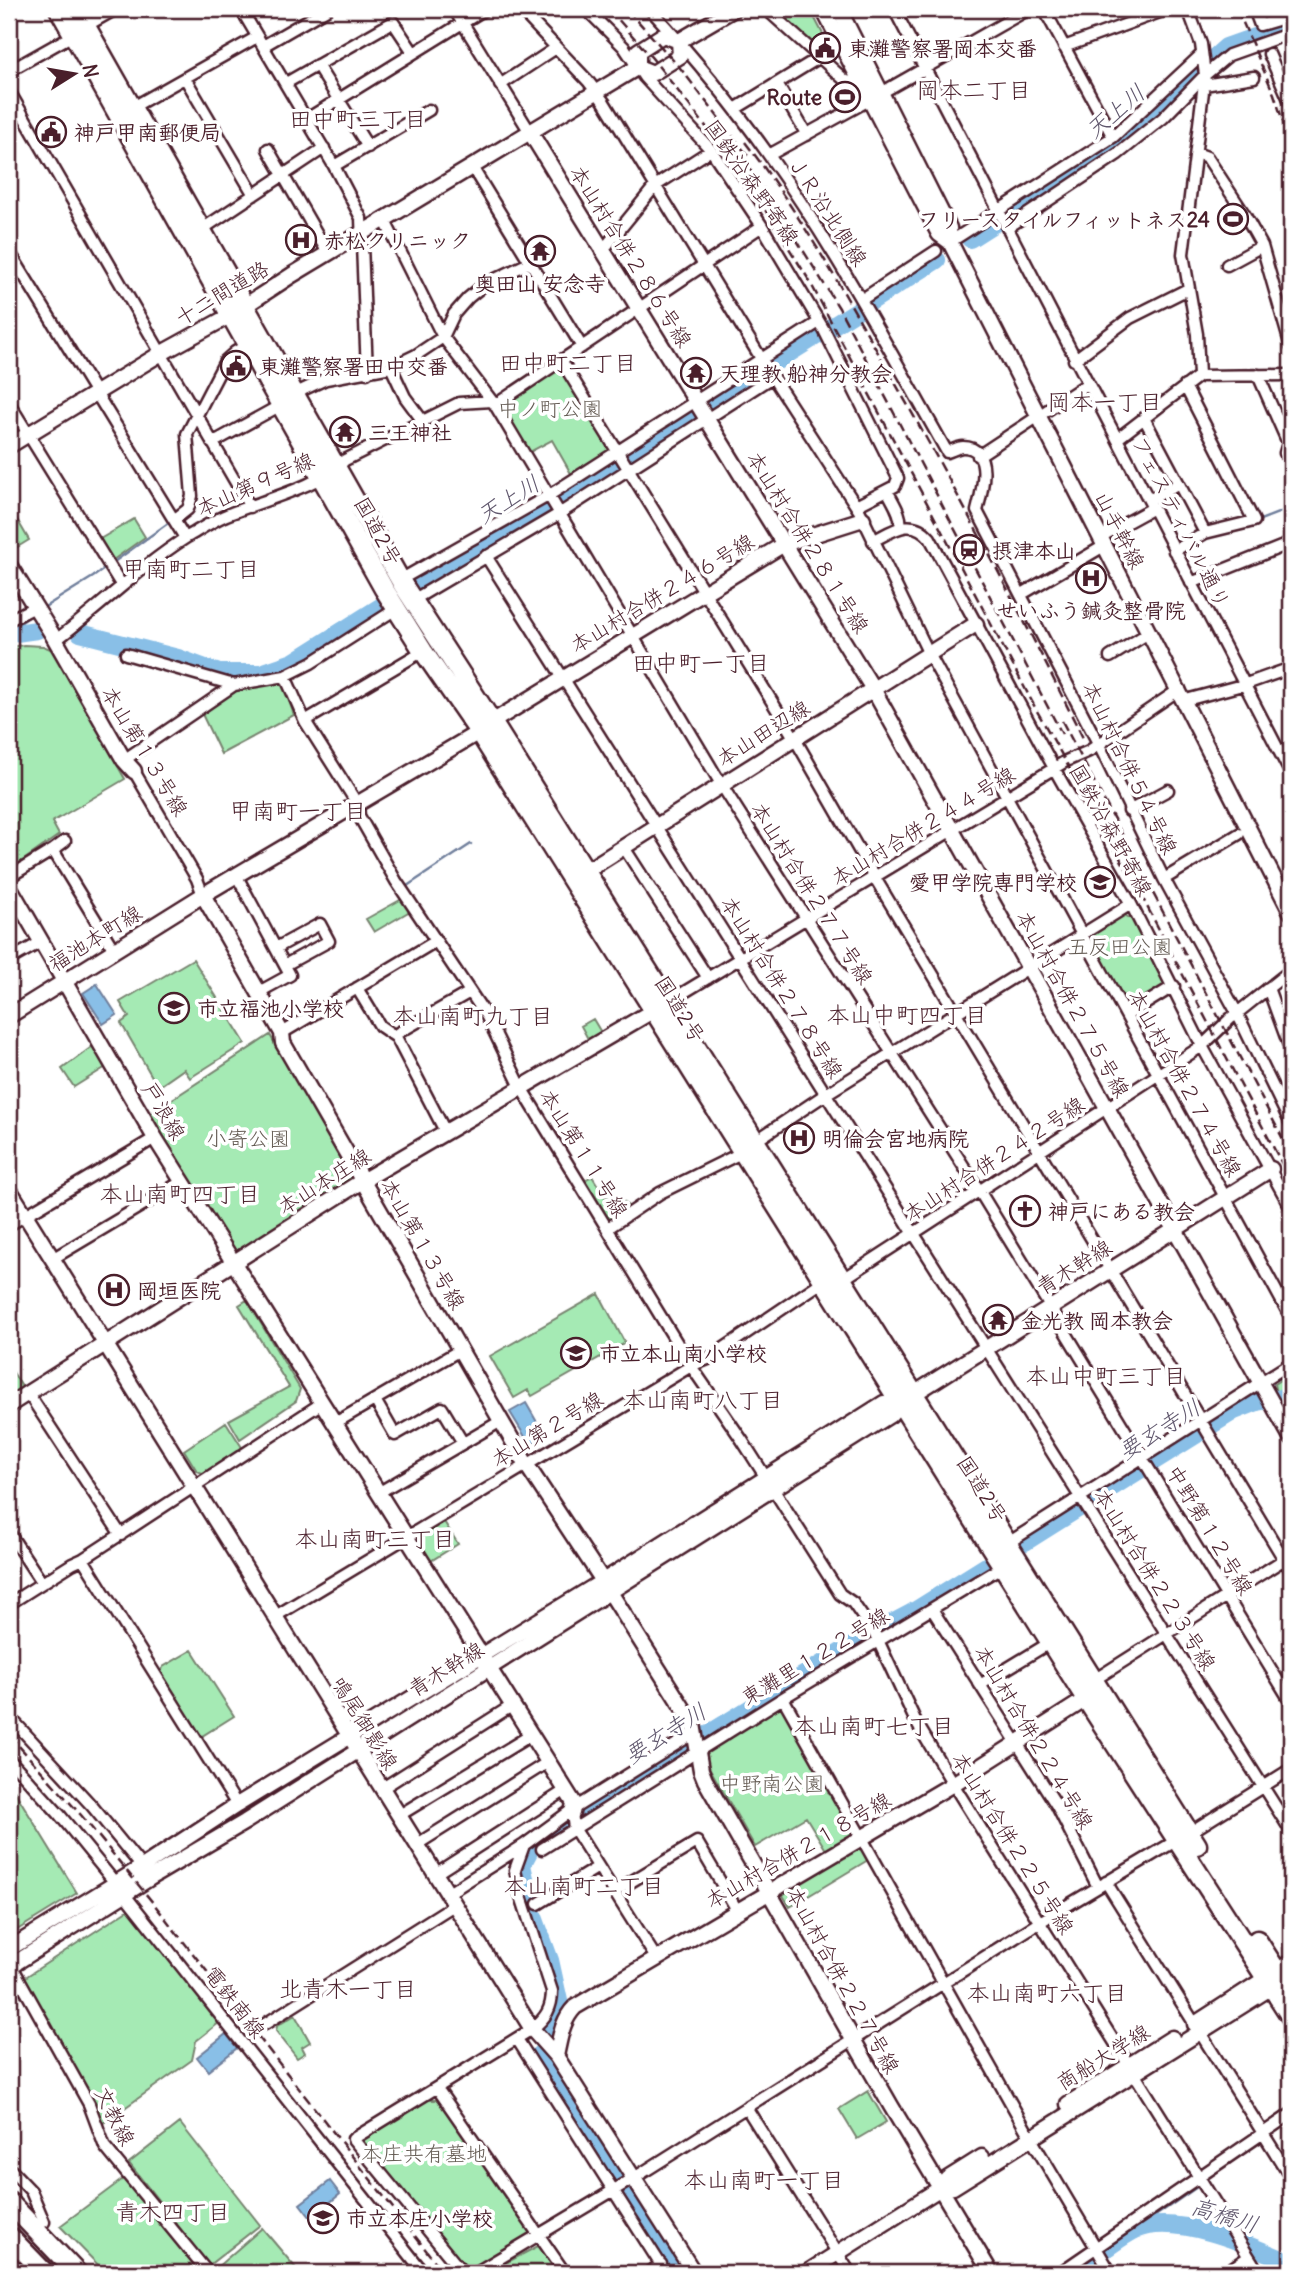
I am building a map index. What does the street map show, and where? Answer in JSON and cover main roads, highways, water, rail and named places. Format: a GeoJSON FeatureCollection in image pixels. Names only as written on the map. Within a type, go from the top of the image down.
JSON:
{"type":"FeatureCollection","features":[{"type":"Feature","properties":{"kind":"highway","name":"国道2号"},"geometry":{"type":"LineString","coordinates":[[59,9],[79,31],[133,107],[154,161],[201,230],[237,310],[247,345],[322,477],[485,727],[908,1397],[1008,1543],[1094,1680],[1184,1836]]}},
{"type":"Feature","properties":{"kind":"highway","name":"国道2号"},"geometry":{"type":"LineString","coordinates":[[76,9],[79,31],[237,310],[296,393],[338,467],[400,596],[423,651],[485,727]]}},
{"type":"Feature","properties":{"kind":"highway","name":"国道2号"},"geometry":{"type":"LineString","coordinates":[[908,1397],[1003,1566],[1087,1699],[1282,1978],[1291,2017]]}},
{"type":"Feature","properties":{"kind":"highway"},"geometry":{"type":"LineString","coordinates":[[9,2186],[44,2222],[57,2252]]}},
{"type":"Feature","properties":{"kind":"highway"},"geometry":{"type":"LineString","coordinates":[[9,2202],[77,2273]]}},
{"type":"Feature","properties":{"kind":"highway"},"geometry":{"type":"LineString","coordinates":[[9,2216],[64,2273]]}},
{"type":"Feature","properties":{"kind":"highway"},"geometry":{"type":"LineString","coordinates":[[9,2236],[45,2273]]}},
{"type":"Feature","properties":{"kind":"highway"},"geometry":{"type":"LineString","coordinates":[[9,2253],[30,2273]]}},
{"type":"Feature","properties":{"kind":"water"},"geometry":{"type":"Polygon","coordinates":[[[97,984],[117,1015],[103,1024],[83,993],[97,984]]]}},
{"type":"Feature","properties":{"kind":"water"},"geometry":{"type":"Polygon","coordinates":[[[526,1403],[545,1436],[530,1445],[510,1412],[526,1403]]]}},
{"type":"Feature","properties":{"kind":"water"},"geometry":{"type":"Polygon","coordinates":[[[226,2034],[237,2048],[208,2071],[197,2057],[226,2034]]]}},
{"type":"Feature","properties":{"kind":"water"},"geometry":{"type":"Polygon","coordinates":[[[330,2181],[340,2194],[311,2218],[300,2204],[330,2181]]]}},
{"type":"Feature","properties":{"kind":"waterway","name":"天上川"},"geometry":{"type":"LineString","coordinates":[[970,239],[1114,147],[1226,47],[1291,24]]}},
{"type":"Feature","properties":{"kind":"waterway","name":"天上川"},"geometry":{"type":"LineString","coordinates":[[80,633],[178,658],[219,673],[261,673],[293,662],[562,497],[937,260]]}},
{"type":"Feature","properties":{"kind":"waterway"},"geometry":{"type":"LineString","coordinates":[[1255,522],[1291,508]]}},
{"type":"Feature","properties":{"kind":"waterway"},"geometry":{"type":"LineString","coordinates":[[43,608],[93,577],[171,521]]}},
{"type":"Feature","properties":{"kind":"waterway"},"geometry":{"type":"LineString","coordinates":[[9,631],[34,613]]}},
{"type":"Feature","properties":{"kind":"waterway","name":"天上川"},"geometry":{"type":"LineString","coordinates":[[9,634],[37,630]]}},
{"type":"Feature","properties":{"kind":"waterway"},"geometry":{"type":"LineString","coordinates":[[404,888],[471,844]]}},
{"type":"Feature","properties":{"kind":"waterway"},"geometry":{"type":"LineString","coordinates":[[1270,1387],[1272,1382],[1291,1370]]}},
{"type":"Feature","properties":{"kind":"waterway","name":"要玄寺川"},"geometry":{"type":"LineString","coordinates":[[1025,1542],[1234,1411],[1257,1402],[1291,1396]]}},
{"type":"Feature","properties":{"kind":"waterway","name":"要玄寺川"},"geometry":{"type":"LineString","coordinates":[[551,2027],[559,2001],[550,1960],[533,1914],[522,1865],[532,1846],[582,1812],[862,1639],[913,1612],[988,1565]]}},
{"type":"Feature","properties":{"kind":"waterway","name":"要玄寺川"},"geometry":{"type":"LineString","coordinates":[[540,2054],[677,2273]]}},
{"type":"Feature","properties":{"kind":"waterway"},"geometry":{"type":"LineString","coordinates":[[1135,2230],[1197,2187]]}},
{"type":"Feature","properties":{"kind":"waterway","name":"高橋川"},"geometry":{"type":"LineString","coordinates":[[1072,2273],[1135,2230],[1172,2225],[1236,2240],[1291,2263]]}},
{"type":"Feature","properties":{"kind":"railway"},"geometry":{"type":"LineString","coordinates":[[609,9],[652,58],[719,143],[757,197],[809,280],[1037,711],[1141,895],[1291,1181]]}},
{"type":"Feature","properties":{"kind":"railway"},"geometry":{"type":"LineString","coordinates":[[627,9],[681,69],[748,156]]}},
{"type":"Feature","properties":{"kind":"railway"},"geometry":{"type":"LineString","coordinates":[[1237,9],[1274,94],[1291,146]]}},
{"type":"Feature","properties":{"kind":"railway"},"geometry":{"type":"LineString","coordinates":[[745,142],[802,224],[870,338],[988,551],[1083,738]]}},
{"type":"Feature","properties":{"kind":"railway"},"geometry":{"type":"LineString","coordinates":[[737,151],[775,205],[839,308],[1062,734]]}},
{"type":"Feature","properties":{"kind":"railway"},"geometry":{"type":"LineString","coordinates":[[1062,721],[1291,1154]]}},
{"type":"Feature","properties":{"kind":"railway"},"geometry":{"type":"LineString","coordinates":[[9,1735],[81,1815],[154,1904],[444,2273]]}},
{"type":"Feature","properties":{"kind":"place","name":"東灘警察署岡本交番"},"geometry":{"type":"Point","coordinates":[825,48]}},
{"type":"Feature","properties":{"kind":"place","name":"Route"},"geometry":{"type":"Point","coordinates":[845,97]}},
{"type":"Feature","properties":{"kind":"place","name":"神戸甲南郵便局"},"geometry":{"type":"Point","coordinates":[51,132]}},
{"type":"Feature","properties":{"kind":"place","name":"フリースタイルフィットネス24"},"geometry":{"type":"Point","coordinates":[1233,219]}},
{"type":"Feature","properties":{"kind":"place","name":"赤松クリニック"},"geometry":{"type":"Point","coordinates":[301,240]}},
{"type":"Feature","properties":{"kind":"place","name":"奥田山 安念寺"},"geometry":{"type":"Point","coordinates":[540,251]}},
{"type":"Feature","properties":{"kind":"place","name":"東灘警察署田中交番"},"geometry":{"type":"Point","coordinates":[236,366]}},
{"type":"Feature","properties":{"kind":"place","name":"天理教 船神分教会"},"geometry":{"type":"Point","coordinates":[696,373]}},
{"type":"Feature","properties":{"kind":"place","name":"三王神社"},"geometry":{"type":"Point","coordinates":[345,432]}},
{"type":"Feature","properties":{"kind":"place","name":"摂津本山"},"geometry":{"type":"Point","coordinates":[969,550]}},
{"type":"Feature","properties":{"kind":"place","name":"せいふう鍼灸整骨院"},"geometry":{"type":"Point","coordinates":[1091,578]}},
{"type":"Feature","properties":{"kind":"place","name":"愛甲学院専門学校"},"geometry":{"type":"Point","coordinates":[1100,882]}},
{"type":"Feature","properties":{"kind":"place","name":"市立福池小学校"},"geometry":{"type":"Point","coordinates":[174,1008]}},
{"type":"Feature","properties":{"kind":"place","name":"明倫会宮地病院"},"geometry":{"type":"Point","coordinates":[799,1138]}},
{"type":"Feature","properties":{"kind":"place","name":"神戸にある教会"},"geometry":{"type":"Point","coordinates":[1025,1211]}},
{"type":"Feature","properties":{"kind":"place","name":"岡垣医院"},"geometry":{"type":"Point","coordinates":[114,1290]}},
{"type":"Feature","properties":{"kind":"place","name":"金光教 岡本教会"},"geometry":{"type":"Point","coordinates":[998,1320]}},
{"type":"Feature","properties":{"kind":"place","name":"市立本山南小学校"},"geometry":{"type":"Point","coordinates":[576,1353]}},
{"type":"Feature","properties":{"kind":"place","name":"市立本庄小学校"},"geometry":{"type":"Point","coordinates":[323,2218]}},
{"type":"Feature","properties":{"kind":"district","name":"岡本二丁目"},"geometry":{"type":"Point","coordinates":[974,89]}},
{"type":"Feature","properties":{"kind":"district","name":"田中町三丁目"},"geometry":{"type":"Point","coordinates":[358,118]}},
{"type":"Feature","properties":{"kind":"district","name":"田中町二丁目"},"geometry":{"type":"Point","coordinates":[568,362]}},
{"type":"Feature","properties":{"kind":"district","name":"岡本一丁目"},"geometry":{"type":"Point","coordinates":[1105,401]}},
{"type":"Feature","properties":{"kind":"district","name":"甲南町二丁目"},"geometry":{"type":"Point","coordinates":[191,568]}},
{"type":"Feature","properties":{"kind":"district","name":"田中町一丁目"},"geometry":{"type":"Point","coordinates":[701,662]}},
{"type":"Feature","properties":{"kind":"district","name":"甲南町一丁目"},"geometry":{"type":"Point","coordinates":[298,810]}},
{"type":"Feature","properties":{"kind":"district","name":"本山中町四丁目"},"geometry":{"type":"Point","coordinates":[907,1014]}},
{"type":"Feature","properties":{"kind":"district","name":"本山南町九丁目"},"geometry":{"type":"Point","coordinates":[473,1015]}},
{"type":"Feature","properties":{"kind":"district","name":"本山南町四丁目"},"geometry":{"type":"Point","coordinates":[180,1193]}},
{"type":"Feature","properties":{"kind":"district","name":"本山中町三丁目"},"geometry":{"type":"Point","coordinates":[1106,1375]}},
{"type":"Feature","properties":{"kind":"district","name":"本山南町八丁目"},"geometry":{"type":"Point","coordinates":[703,1399]}},
{"type":"Feature","properties":{"kind":"district","name":"本山南町三丁目"},"geometry":{"type":"Point","coordinates":[375,1538]}},
{"type":"Feature","properties":{"kind":"district","name":"本山南町七丁目"},"geometry":{"type":"Point","coordinates":[874,1725]}},
{"type":"Feature","properties":{"kind":"district","name":"本山南町二丁目"},"geometry":{"type":"Point","coordinates":[584,1885]}},
{"type":"Feature","properties":{"kind":"district","name":"北青木一丁目"},"geometry":{"type":"Point","coordinates":[348,1988]}},
{"type":"Feature","properties":{"kind":"district","name":"本山南町六丁目"},"geometry":{"type":"Point","coordinates":[1047,1992]}},
{"type":"Feature","properties":{"kind":"district","name":"本山南町一丁目"},"geometry":{"type":"Point","coordinates":[764,2179]}},
{"type":"Feature","properties":{"kind":"district","name":"青木四丁目"},"geometry":{"type":"Point","coordinates":[173,2211]}},
{"type":"Feature","properties":{"kind":"park label","name":"中ノ町公園"},"geometry":{"type":"Point","coordinates":[550,408]}},
{"type":"Feature","properties":{"kind":"park label","name":"五反田公園"},"geometry":{"type":"Point","coordinates":[1120,946]}},
{"type":"Feature","properties":{"kind":"park label","name":"小寄公園"},"geometry":{"type":"Point","coordinates":[248,1138]}},
{"type":"Feature","properties":{"kind":"park label","name":"中野南公園"},"geometry":{"type":"Point","coordinates":[772,1783]}},
{"type":"Feature","properties":{"kind":"park label","name":"本庄共有墓地"},"geometry":{"type":"Point","coordinates":[424,2153]}}]}
